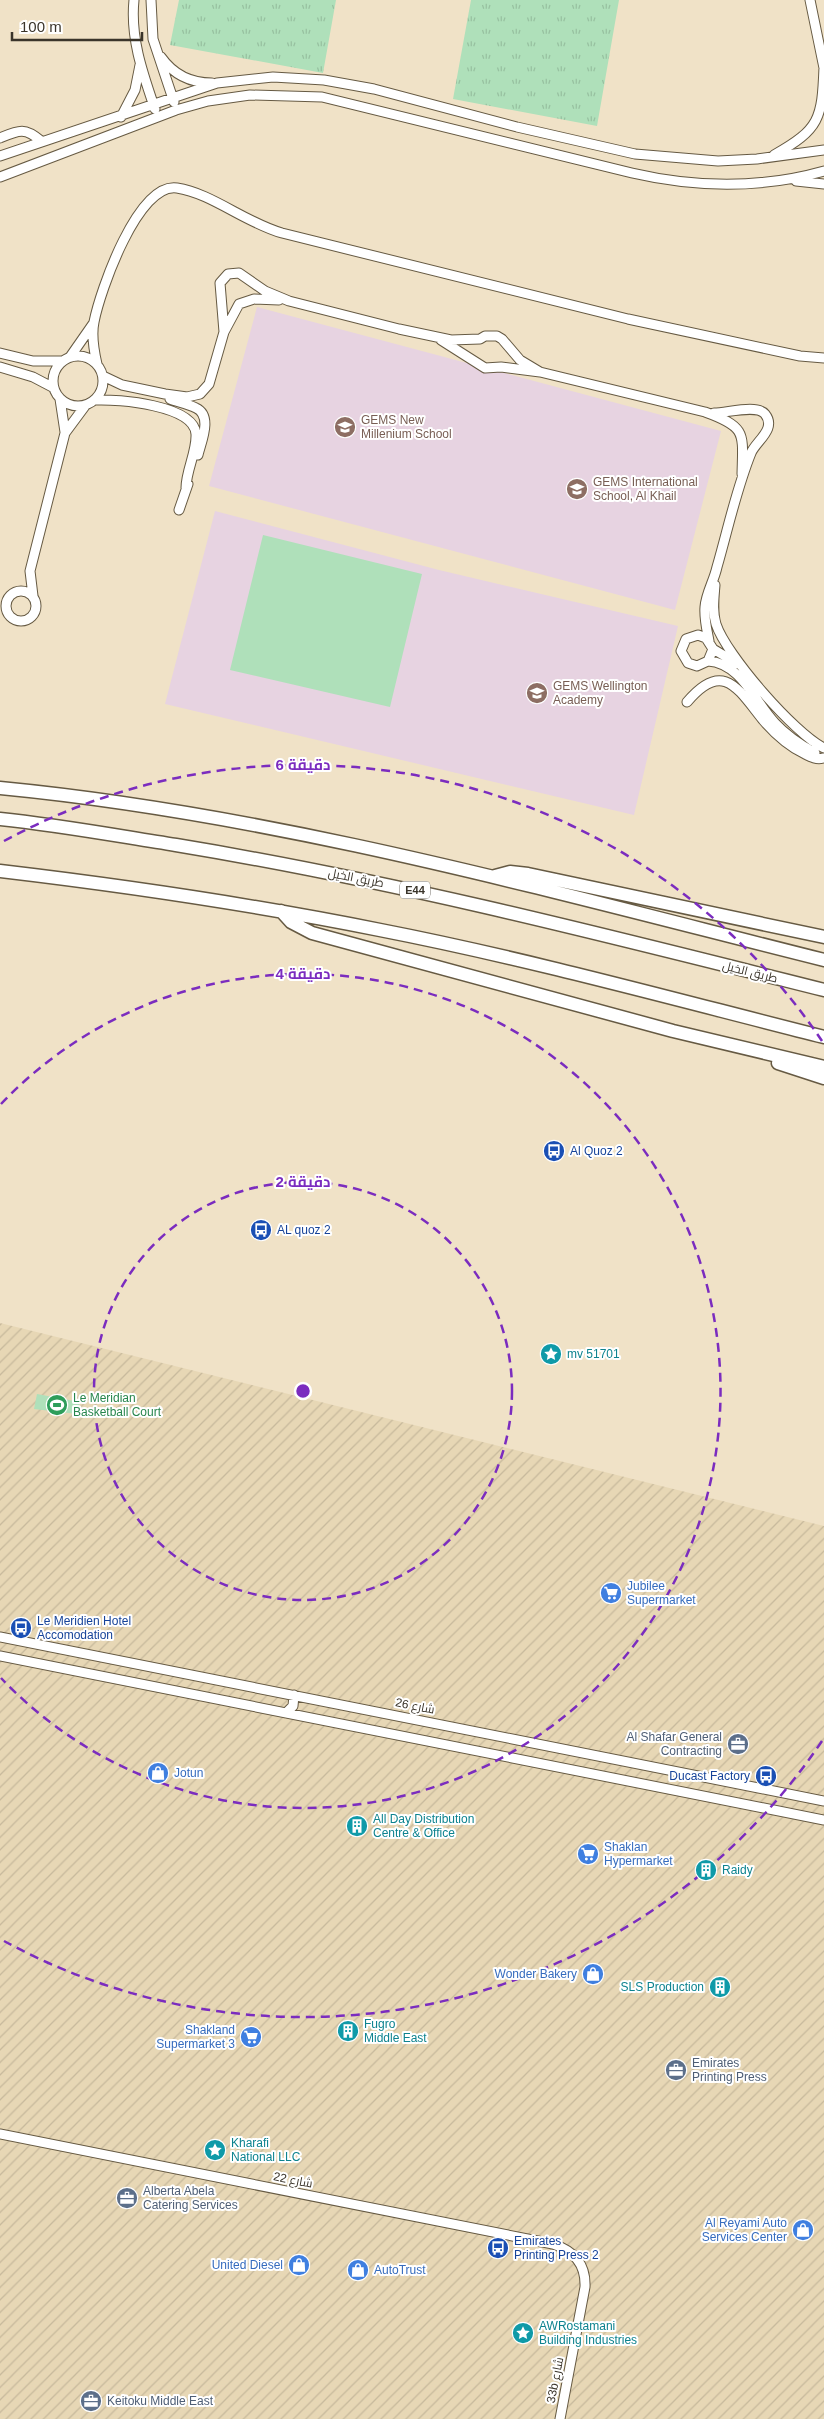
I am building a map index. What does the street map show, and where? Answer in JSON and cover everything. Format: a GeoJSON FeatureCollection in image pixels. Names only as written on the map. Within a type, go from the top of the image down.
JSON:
{"type":"FeatureCollection","features":[{"type":"Feature","properties":{"kind":"highway"},"geometry":{"type":"LineString","coordinates":[[0,788],[114,801],[220,818],[493,877],[824,960]]}},
{"type":"Feature","properties":{"kind":"highway","name":"طريق الخيل"},"geometry":{"type":"LineString","coordinates":[[0,819],[202,850],[397,886],[529,916],[824,990]]}},
{"type":"Feature","properties":{"kind":"highway"},"geometry":{"type":"LineString","coordinates":[[0,871],[281,912],[406,935],[532,964],[824,1037]]}},
{"type":"Feature","properties":{"kind":"highway"},"geometry":{"type":"LineString","coordinates":[[493,877],[510,872],[528,874],[824,937]]}},
{"type":"Feature","properties":{"kind":"highway"},"geometry":{"type":"LineString","coordinates":[[281,912],[292,922],[312,933],[673,1031],[824,1067]]}},
{"type":"Feature","properties":{"kind":"highway"},"geometry":{"type":"LineString","coordinates":[[762,1052],[783,1065],[824,1078]]}},
{"type":"Feature","properties":{"kind":"street"},"geometry":{"type":"LineString","coordinates":[[134,0],[134,33],[140,60],[158,116]]}},
{"type":"Feature","properties":{"kind":"street"},"geometry":{"type":"LineString","coordinates":[[152,0],[152,28],[156,50],[176,110]]}},
{"type":"Feature","properties":{"kind":"street"},"geometry":{"type":"LineString","coordinates":[[770,158],[800,140],[814,125],[822,101],[824,68],[810,0]]}},
{"type":"Feature","properties":{"kind":"street"},"geometry":{"type":"LineString","coordinates":[[156,50],[173,70],[183,77],[194,81],[217,83],[273,77],[324,80],[374,89],[635,154],[697,160],[770,158],[824,150]]}},
{"type":"Feature","properties":{"kind":"street"},"geometry":{"type":"LineString","coordinates":[[120,117],[135,90],[140,60]]}},
{"type":"Feature","properties":{"kind":"street"},"geometry":{"type":"LineString","coordinates":[[0,156],[217,83]]}},
{"type":"Feature","properties":{"kind":"street"},"geometry":{"type":"LineString","coordinates":[[0,177],[176,110],[208,101],[250,95],[322,97],[665,180],[722,185],[762,184],[824,171]]}},
{"type":"Feature","properties":{"kind":"street"},"geometry":{"type":"LineString","coordinates":[[0,138],[23,130],[32,133],[41,141]]}},
{"type":"Feature","properties":{"kind":"street"},"geometry":{"type":"LineString","coordinates":[[788,180],[824,184]]}},
{"type":"Feature","properties":{"kind":"street"},"geometry":{"type":"LineString","coordinates":[[289,301],[258,298],[239,304],[224,332],[209,384],[204,392],[192,397],[165,394],[122,385],[103,376],[96,364],[93,324],[105,279],[119,248],[154,195],[167,188],[176,188],[215,202],[256,224],[282,233],[645,323],[791,354],[824,358]]}},
{"type":"Feature","properties":{"kind":"street"},"geometry":{"type":"LineString","coordinates":[[224,332],[220,289],[223,278],[228,274],[239,273],[265,291],[289,301],[440,339],[471,340],[491,335],[497,336],[502,339],[520,360],[540,372]]}},
{"type":"Feature","properties":{"kind":"street"},"geometry":{"type":"LineString","coordinates":[[65,433],[60,399],[54,388],[55,370],[67,359],[93,324]]}},
{"type":"Feature","properties":{"kind":"street"},"geometry":{"type":"LineString","coordinates":[[440,339],[485,368],[501,367],[540,372],[705,412],[730,423],[740,431],[743,446],[742,474]]}},
{"type":"Feature","properties":{"kind":"street"},"geometry":{"type":"LineString","coordinates":[[0,353],[34,361],[87,358],[96,364]]}},
{"type":"Feature","properties":{"kind":"street"},"geometry":{"type":"LineString","coordinates":[[0,367],[33,377],[54,388]]}},
{"type":"Feature","properties":{"kind":"street"},"geometry":{"type":"LineString","coordinates":[[96,400],[102,389],[103,376]]}},
{"type":"Feature","properties":{"kind":"street"},"geometry":{"type":"LineString","coordinates":[[165,394],[172,400],[198,408],[204,418],[204,433],[191,478],[179,510]]}},
{"type":"Feature","properties":{"kind":"street"},"geometry":{"type":"LineString","coordinates":[[60,399],[72,406],[85,406]]}},
{"type":"Feature","properties":{"kind":"street"},"geometry":{"type":"LineString","coordinates":[[30,571],[6,602],[6,610],[13,619],[20,622],[31,618],[35,612],[36,604],[33,596],[30,571],[65,433],[85,406],[96,400],[133,401],[180,414],[189,419],[195,428],[196,438],[186,488]]}},
{"type":"Feature","properties":{"kind":"street"},"geometry":{"type":"LineString","coordinates":[[705,412],[736,412],[756,408],[765,414],[768,419],[768,429],[753,449],[742,474],[716,572],[705,604],[705,620],[711,645],[708,661]]}},
{"type":"Feature","properties":{"kind":"street"},"geometry":{"type":"LineString","coordinates":[[716,572],[713,601],[716,624],[727,644],[782,714],[809,738],[824,755]]}},
{"type":"Feature","properties":{"kind":"street"},"geometry":{"type":"LineString","coordinates":[[14,593],[24,591],[33,596]]}},
{"type":"Feature","properties":{"kind":"street"},"geometry":{"type":"LineString","coordinates":[[749,674],[702,636],[694,635],[686,639],[681,651],[684,659],[692,665],[701,665],[708,661],[723,664],[736,673],[777,725],[802,745],[824,755]]}},
{"type":"Feature","properties":{"kind":"street"},"geometry":{"type":"LineString","coordinates":[[687,702],[706,683],[714,681],[729,683],[741,692],[768,725],[789,745],[817,759],[824,755]]}},
{"type":"Feature","properties":{"kind":"street"},"geometry":{"type":"LineString","coordinates":[[809,738],[824,743]]}},
{"type":"Feature","properties":{"kind":"street","name":"شارع 26"},"geometry":{"type":"LineString","coordinates":[[0,1637],[824,1801]]}},
{"type":"Feature","properties":{"kind":"street"},"geometry":{"type":"LineString","coordinates":[[0,1656],[824,1820]]}},
{"type":"Feature","properties":{"kind":"street"},"geometry":{"type":"LineString","coordinates":[[286,1713],[293,1706],[294,1695]]}},
{"type":"Feature","properties":{"kind":"street","name":"شارع 22"},"geometry":{"type":"LineString","coordinates":[[0,2134],[553,2244],[578,2258]]}},
{"type":"Feature","properties":{"kind":"street","name":"33b شارع"},"geometry":{"type":"LineString","coordinates":[[560,2419],[586,2287],[583,2269],[578,2258]]}},
{"type":"Feature","properties":{"kind":"shaded area"},"geometry":{"type":"Polygon","coordinates":[[[257,307],[721,431],[675,610],[209,486],[257,307]]]}},
{"type":"Feature","properties":{"kind":"shaded area"},"geometry":{"type":"Polygon","coordinates":[[[215,511],[439,570],[678,626],[634,815],[165,704],[215,511]]]}},
{"type":"Feature","properties":{"kind":"shaded area"},"geometry":{"type":"Polygon","coordinates":[[[0,1323],[824,1526],[824,2419],[0,2419],[0,1323]]]}},
{"type":"Feature","properties":{"kind":"green space"},"geometry":{"type":"Polygon","coordinates":[[[179,0],[336,0],[323,73],[170,45],[179,0]]]}},
{"type":"Feature","properties":{"kind":"green space"},"geometry":{"type":"Polygon","coordinates":[[[471,0],[619,0],[597,126],[453,99],[471,0]]]}},
{"type":"Feature","properties":{"kind":"green space"},"geometry":{"type":"Polygon","coordinates":[[[263,535],[422,574],[390,707],[230,670],[263,535]]]}},
{"type":"Feature","properties":{"kind":"green space","name":"Le Meridian Basketball Court"},"geometry":{"type":"Polygon","coordinates":[[[37,1394],[80,1402],[77,1414],[34,1409],[37,1394]]]}},
{"type":"Feature","properties":{"kind":"place","name":"GEMS New Millenium School"},"geometry":{"type":"Point","coordinates":[345,427]}},
{"type":"Feature","properties":{"kind":"place","name":"GEMS International School, Al Khail"},"geometry":{"type":"Point","coordinates":[577,489]}},
{"type":"Feature","properties":{"kind":"place","name":"GEMS Wellington Academy"},"geometry":{"type":"Point","coordinates":[537,693]}},
{"type":"Feature","properties":{"kind":"place","name":"Al Quoz 2"},"geometry":{"type":"Point","coordinates":[554,1151]}},
{"type":"Feature","properties":{"kind":"place","name":"AL quoz 2"},"geometry":{"type":"Point","coordinates":[261,1230]}},
{"type":"Feature","properties":{"kind":"place","name":"mv 51701"},"geometry":{"type":"Point","coordinates":[551,1354]}},
{"type":"Feature","properties":{"kind":"place","name":"Le Meridian Basketball Court"},"geometry":{"type":"Point","coordinates":[57,1405]}},
{"type":"Feature","properties":{"kind":"place","name":"Jubilee Supermarket"},"geometry":{"type":"Point","coordinates":[611,1593]}},
{"type":"Feature","properties":{"kind":"place","name":"Le Meridien Hotel Accomodation"},"geometry":{"type":"Point","coordinates":[21,1628]}},
{"type":"Feature","properties":{"kind":"place","name":"Al Shafar General Contracting"},"geometry":{"type":"Point","coordinates":[738,1744]}},
{"type":"Feature","properties":{"kind":"place","name":"Jotun"},"geometry":{"type":"Point","coordinates":[158,1773]}},
{"type":"Feature","properties":{"kind":"place","name":"Ducast Factory"},"geometry":{"type":"Point","coordinates":[766,1776]}},
{"type":"Feature","properties":{"kind":"place","name":"All Day Distribution Centre & Office"},"geometry":{"type":"Point","coordinates":[357,1826]}},
{"type":"Feature","properties":{"kind":"place","name":"Shaklan Hypermarket"},"geometry":{"type":"Point","coordinates":[588,1854]}},
{"type":"Feature","properties":{"kind":"place","name":"Raidy"},"geometry":{"type":"Point","coordinates":[706,1870]}},
{"type":"Feature","properties":{"kind":"place","name":"Wonder Bakery"},"geometry":{"type":"Point","coordinates":[593,1974]}},
{"type":"Feature","properties":{"kind":"place","name":"SLS Production"},"geometry":{"type":"Point","coordinates":[720,1987]}},
{"type":"Feature","properties":{"kind":"place","name":"Fugro Middle East"},"geometry":{"type":"Point","coordinates":[348,2031]}},
{"type":"Feature","properties":{"kind":"place","name":"Shakland Supermarket 3"},"geometry":{"type":"Point","coordinates":[251,2037]}},
{"type":"Feature","properties":{"kind":"place","name":"Emirates Printing Press"},"geometry":{"type":"Point","coordinates":[676,2070]}},
{"type":"Feature","properties":{"kind":"place","name":"Kharafi National LLC"},"geometry":{"type":"Point","coordinates":[215,2150]}},
{"type":"Feature","properties":{"kind":"place","name":"Alberta Abela Catering Services"},"geometry":{"type":"Point","coordinates":[127,2198]}},
{"type":"Feature","properties":{"kind":"place","name":"Al Reyami Auto Services Center"},"geometry":{"type":"Point","coordinates":[803,2230]}},
{"type":"Feature","properties":{"kind":"place","name":"Emirates Printing Press 2"},"geometry":{"type":"Point","coordinates":[498,2248]}},
{"type":"Feature","properties":{"kind":"place","name":"United Diesel"},"geometry":{"type":"Point","coordinates":[299,2265]}},
{"type":"Feature","properties":{"kind":"place","name":"AutoTrust"},"geometry":{"type":"Point","coordinates":[358,2270]}},
{"type":"Feature","properties":{"kind":"place","name":"AWRostamani Building Industries"},"geometry":{"type":"Point","coordinates":[523,2333]}},
{"type":"Feature","properties":{"kind":"place","name":"Keitoku Middle East"},"geometry":{"type":"Point","coordinates":[91,2401]}}]}
